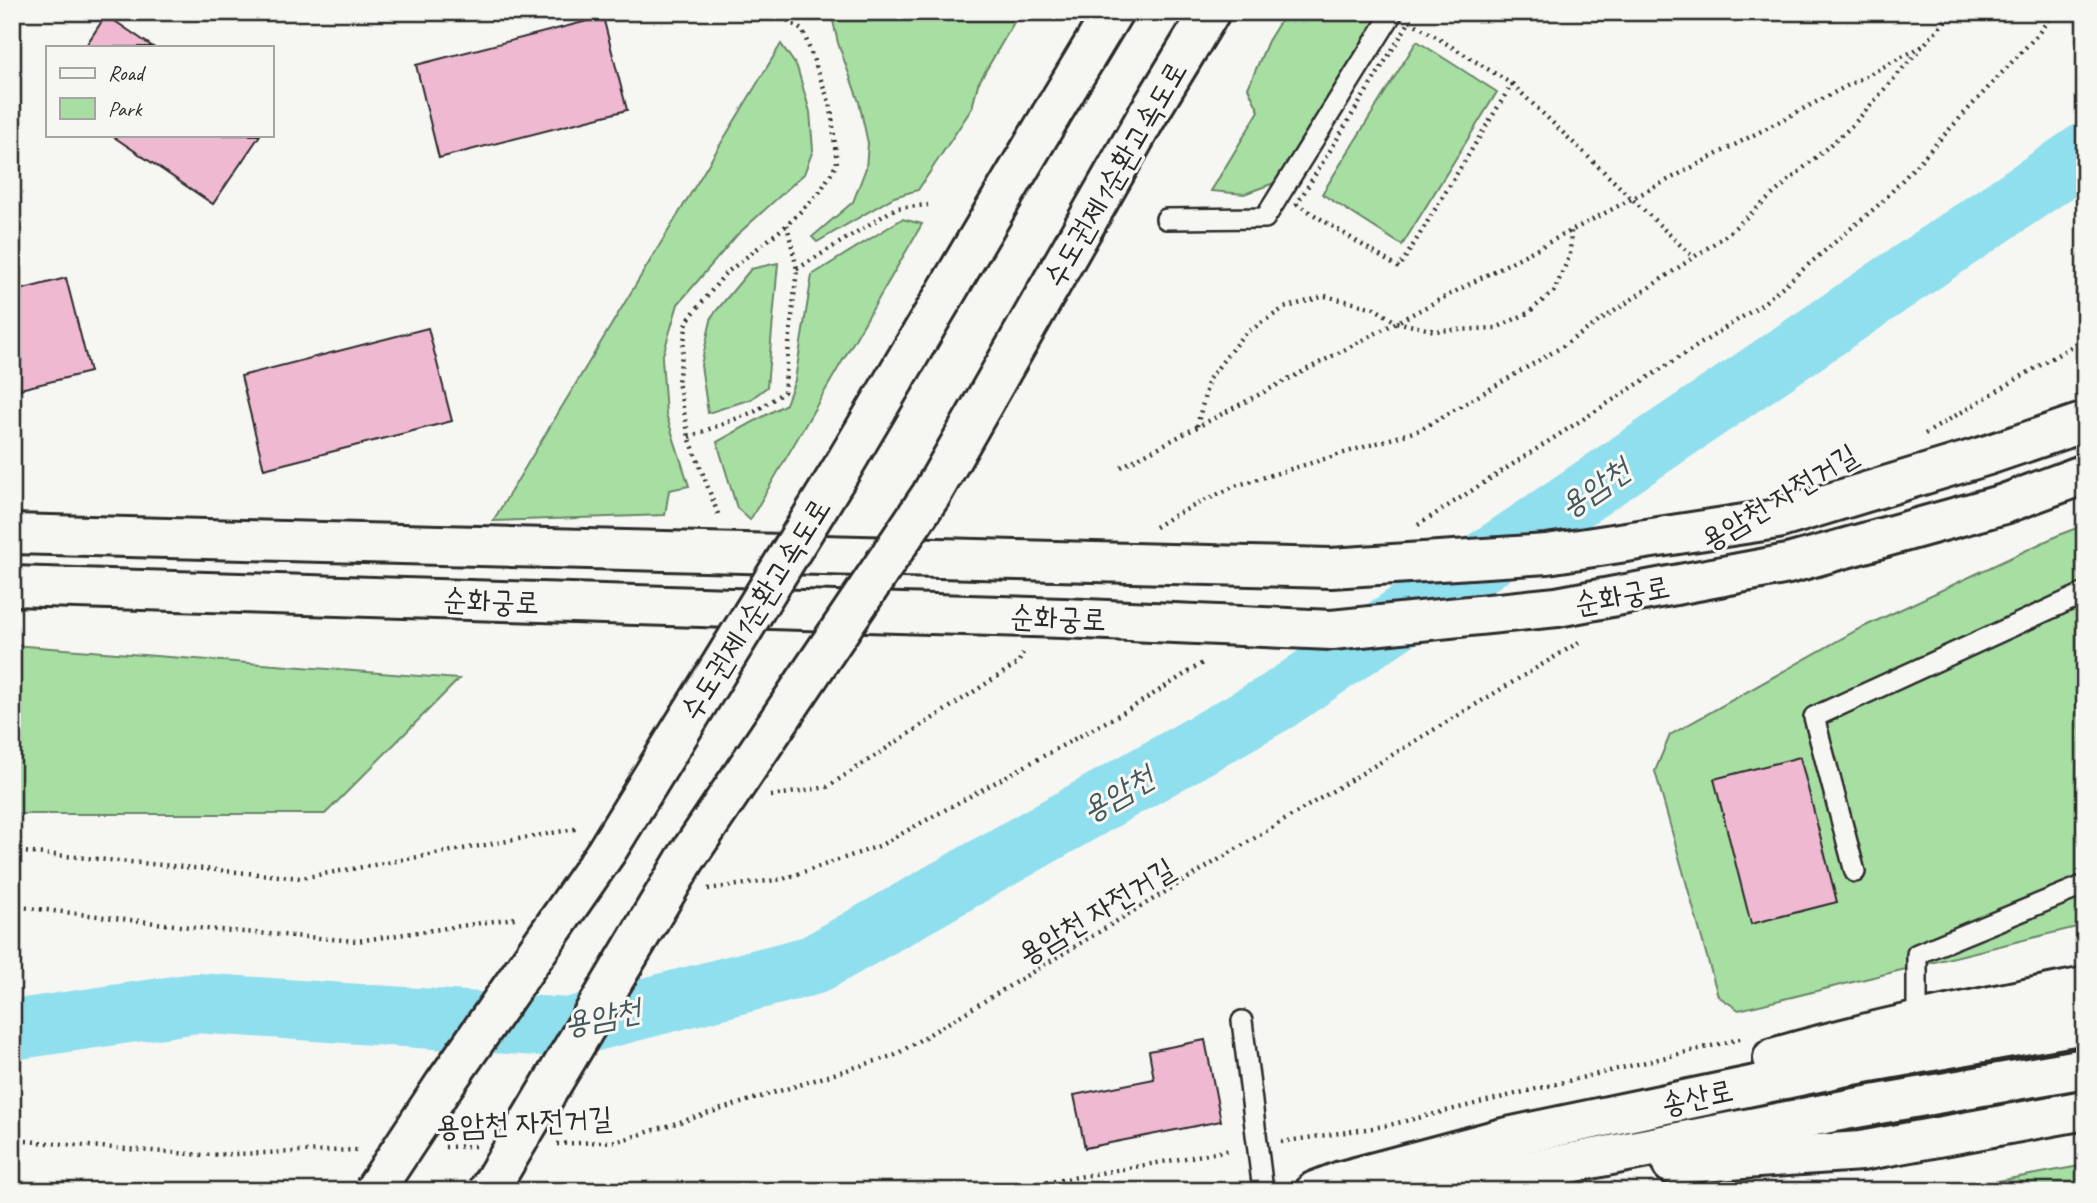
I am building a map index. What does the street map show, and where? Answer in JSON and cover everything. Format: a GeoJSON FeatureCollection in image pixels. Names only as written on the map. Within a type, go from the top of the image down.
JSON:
{"type":"FeatureCollection","features":[{"type":"Feature","properties":{"kind":"main road","name":"수도권제1순환고속도로"},"geometry":{"type":"LineString","coordinates":[[374,1191],[606,852],[841,470],[1114,12]]}},
{"type":"Feature","properties":{"kind":"main road","name":"수도권제1순환고속도로"},"geometry":{"type":"LineString","coordinates":[[488,1191],[685,860],[931,495],[1147,116],[1210,12]]}},
{"type":"Feature","properties":{"kind":"main road","name":"순화궁로"},"geometry":{"type":"LineString","coordinates":[[12,534],[1331,568],[1547,554],[1777,519],[1988,456],[2085,422]]}},
{"type":"Feature","properties":{"kind":"main road","name":"순화궁로"},"geometry":{"type":"LineString","coordinates":[[12,586],[1063,618],[1332,630],[1557,607],[1788,564],[2004,504],[2085,474]]}},
{"type":"Feature","properties":{"kind":"main road"},"geometry":{"type":"LineString","coordinates":[[1504,1156],[1833,1040],[1917,1020],[2085,987]]}},
{"type":"Feature","properties":{"kind":"main road","name":"송산로"},"geometry":{"type":"LineString","coordinates":[[1424,1191],[1504,1156],[1847,1066],[2085,1024]]}},
{"type":"Feature","properties":{"kind":"main road","name":"송산로"},"geometry":{"type":"LineString","coordinates":[[1315,1191],[1341,1181],[1863,1107],[2085,1068]]}},
{"type":"Feature","properties":{"kind":"main road"},"geometry":{"type":"LineString","coordinates":[[1504,1156],[1861,1151],[2085,1110]]}},
{"type":"Feature","properties":{"kind":"lane"},"geometry":{"type":"LineString","coordinates":[[1166,219],[1265,218],[1393,12]]}},
{"type":"Feature","properties":{"kind":"lane"},"geometry":{"type":"LineString","coordinates":[[1855,872],[1814,717],[2085,593]]}},
{"type":"Feature","properties":{"kind":"lane"},"geometry":{"type":"LineString","coordinates":[[1917,1020],[1917,954],[2085,885]]}},
{"type":"Feature","properties":{"kind":"lane"},"geometry":{"type":"LineString","coordinates":[[1242,1021],[1263,1191]]}},
{"type":"Feature","properties":{"kind":"path"},"geometry":{"type":"LineString","coordinates":[[718,514],[689,437],[678,382],[687,321],[725,274],[787,225],[819,193],[837,164],[831,107],[803,32],[776,12]]}},
{"type":"Feature","properties":{"kind":"path"},"geometry":{"type":"LineString","coordinates":[[1150,530],[1235,486],[1420,430],[1560,348],[1725,236],[1852,126],[1953,12]]}},
{"type":"Feature","properties":{"kind":"path"},"geometry":{"type":"LineString","coordinates":[[1512,84],[1399,268],[1297,204],[1410,21],[1512,84],[1694,258]]}},
{"type":"Feature","properties":{"kind":"path"},"geometry":{"type":"LineString","coordinates":[[1121,467],[1928,43]]}},
{"type":"Feature","properties":{"kind":"path"},"geometry":{"type":"LineString","coordinates":[[797,269],[896,208],[928,205]]}},
{"type":"Feature","properties":{"kind":"path"},"geometry":{"type":"LineString","coordinates":[[689,437],[755,411],[784,392],[797,269],[787,225]]}},
{"type":"Feature","properties":{"kind":"path"},"geometry":{"type":"LineString","coordinates":[[1197,427],[1209,379],[1243,335],[1284,308],[1325,296],[1374,308],[1396,321],[1435,331],[1496,328],[1528,313],[1554,291],[1570,255],[1571,229]]}},
{"type":"Feature","properties":{"kind":"path"},"geometry":{"type":"LineString","coordinates":[[1923,435],[2085,336]]}},
{"type":"Feature","properties":{"kind":"path","name":"용암천 자전거길"},"geometry":{"type":"LineString","coordinates":[[550,1144],[619,1142],[895,1055],[1587,637]]}},
{"type":"Feature","properties":{"kind":"path"},"geometry":{"type":"LineString","coordinates":[[761,798],[827,787],[1018,663],[1025,649]]}},
{"type":"Feature","properties":{"kind":"path"},"geometry":{"type":"LineString","coordinates":[[12,851],[301,878],[588,827]]}},
{"type":"Feature","properties":{"kind":"path"},"geometry":{"type":"LineString","coordinates":[[998,1191],[1385,1126],[1757,1035]]}},
{"type":"Feature","properties":{"kind":"path"},"geometry":{"type":"LineString","coordinates":[[12,1140],[203,1155],[369,1150]]}},
{"type":"Feature","properties":{"kind":"path","name":"용암천 자전거길"},"geometry":{"type":"LineString","coordinates":[[439,1147],[480,1146]]}},
{"type":"Feature","properties":{"kind":"green space"},"geometry":{"type":"Polygon","coordinates":[[[831,12],[1020,12],[978,84],[972,108],[918,190],[894,197],[817,242],[812,237],[853,202],[866,168],[868,143],[859,102],[838,43],[831,12]]]}},
{"type":"Feature","properties":{"kind":"green space"},"geometry":{"type":"Polygon","coordinates":[[[1286,12],[1392,12],[1296,175],[1244,194],[1211,191],[1259,111],[1248,88],[1268,41],[1286,12]]]}},
{"type":"Feature","properties":{"kind":"green space"},"geometry":{"type":"Polygon","coordinates":[[[1417,41],[1497,92],[1402,245],[1322,194],[1417,41]]]}},
{"type":"Feature","properties":{"kind":"green space"},"geometry":{"type":"Polygon","coordinates":[[[781,44],[797,67],[810,112],[813,150],[804,174],[737,235],[678,304],[662,358],[666,414],[689,486],[669,490],[665,515],[493,521],[781,44]]]}},
{"type":"Feature","properties":{"kind":"green space"},"geometry":{"type":"Polygon","coordinates":[[[902,219],[922,224],[750,520],[737,508],[717,442],[786,404],[795,380],[812,275],[902,219]]]}},
{"type":"Feature","properties":{"kind":"green space"},"geometry":{"type":"Polygon","coordinates":[[[778,263],[767,387],[751,399],[708,413],[701,365],[712,316],[751,269],[778,263]]]}},
{"type":"Feature","properties":{"kind":"green space"},"geometry":{"type":"Polygon","coordinates":[[[2085,525],[2085,925],[1739,1010],[1718,996],[1655,771],[1670,735],[1857,630],[2085,525]]]}},
{"type":"Feature","properties":{"kind":"green space"},"geometry":{"type":"Polygon","coordinates":[[[12,645],[459,679],[325,814],[12,814],[12,645]]]}},
{"type":"Feature","properties":{"kind":"green space"},"geometry":{"type":"Polygon","coordinates":[[[2085,1165],[2085,1191],[1943,1191],[2085,1165]]]}},
{"type":"Feature","properties":{"kind":"building"},"geometry":{"type":"Polygon","coordinates":[[[106,15],[152,46],[86,46],[106,15]]]}},
{"type":"Feature","properties":{"kind":"building"},"geometry":{"type":"Polygon","coordinates":[[[603,17],[627,110],[439,158],[416,65],[603,17]]]}},
{"type":"Feature","properties":{"kind":"building"},"geometry":{"type":"Polygon","coordinates":[[[112,136],[259,136],[213,204],[112,136]]]}},
{"type":"Feature","properties":{"kind":"building"},"geometry":{"type":"Polygon","coordinates":[[[66,278],[90,372],[12,391],[12,292],[66,278]]]}},
{"type":"Feature","properties":{"kind":"building"},"geometry":{"type":"Polygon","coordinates":[[[428,328],[452,421],[264,469],[241,376],[428,328]]]}},
{"type":"Feature","properties":{"kind":"building"},"geometry":{"type":"Polygon","coordinates":[[[1800,757],[1837,902],[1751,924],[1714,779],[1800,757]]]}},
{"type":"Feature","properties":{"kind":"building"},"geometry":{"type":"Polygon","coordinates":[[[1205,1040],[1221,1121],[1085,1148],[1074,1095],[1154,1079],[1149,1051],[1205,1040]]]}},
{"type":"Feature","properties":{"kind":"waterway","name":"용암천"},"geometry":{"type":"LineString","coordinates":[[12,1030],[196,1003],[568,1028],[813,965],[1278,701],[2085,153]]}}]}
